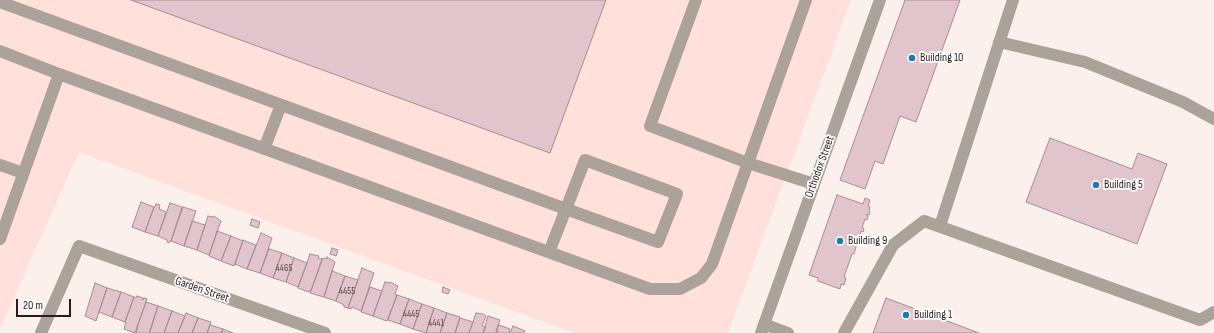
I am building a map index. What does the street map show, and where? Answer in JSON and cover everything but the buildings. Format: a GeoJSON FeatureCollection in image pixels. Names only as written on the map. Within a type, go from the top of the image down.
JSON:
{"type":"FeatureCollection","features":[{"type":"Feature","properties":{"kind":"street"},"geometry":{"type":"LineString","coordinates":[[696,0],[650,126],[748,163],[814,184]]}},
{"type":"Feature","properties":{"kind":"street"},"geometry":{"type":"LineString","coordinates":[[0,51],[59,74],[650,289],[680,289],[701,278],[712,264],[806,0]]}},
{"type":"Feature","properties":{"kind":"street","name":"Orthodox Street"},"geometry":{"type":"LineString","coordinates":[[762,329],[880,0]]}},
{"type":"Feature","properties":{"kind":"street"},"geometry":{"type":"LineString","coordinates":[[940,226],[1013,0]]}},
{"type":"Feature","properties":{"kind":"street"},"geometry":{"type":"LineString","coordinates":[[0,2],[566,209],[658,242],[677,194],[585,160],[566,209],[549,252]]}},
{"type":"Feature","properties":{"kind":"street"},"geometry":{"type":"LineString","coordinates":[[999,42],[1085,62],[1183,102],[1214,119]]}},
{"type":"Feature","properties":{"kind":"street"},"geometry":{"type":"LineString","coordinates":[[0,239],[59,74]]}},
{"type":"Feature","properties":{"kind":"street"},"geometry":{"type":"LineString","coordinates":[[264,149],[281,105]]}},
{"type":"Feature","properties":{"kind":"street"},"geometry":{"type":"LineString","coordinates":[[0,165],[23,173]]}},
{"type":"Feature","properties":{"kind":"street"},"geometry":{"type":"LineString","coordinates":[[844,333],[893,245],[924,221],[1200,320],[1214,312]]}},
{"type":"Feature","properties":{"kind":"street","name":"Garden Street"},"geometry":{"type":"LineString","coordinates":[[41,333],[79,246],[325,333]]}},
{"type":"Feature","properties":{"kind":"street"},"geometry":{"type":"LineString","coordinates":[[762,329],[788,333]]}},
{"type":"Feature","properties":{"kind":"shaded area"},"geometry":{"type":"Polygon","coordinates":[[[0,0],[851,0],[728,333],[574,333],[79,152],[0,329],[0,0]]]}},
{"type":"Feature","properties":{"kind":"place","name":"Building 10"},"geometry":{"type":"Point","coordinates":[912,58]}},
{"type":"Feature","properties":{"kind":"place","name":"Building 5"},"geometry":{"type":"Point","coordinates":[1096,185]}},
{"type":"Feature","properties":{"kind":"place","name":"Building 9"},"geometry":{"type":"Point","coordinates":[840,241]}},
{"type":"Feature","properties":{"kind":"place","name":"Building 1"},"geometry":{"type":"Point","coordinates":[906,315]}}]}
